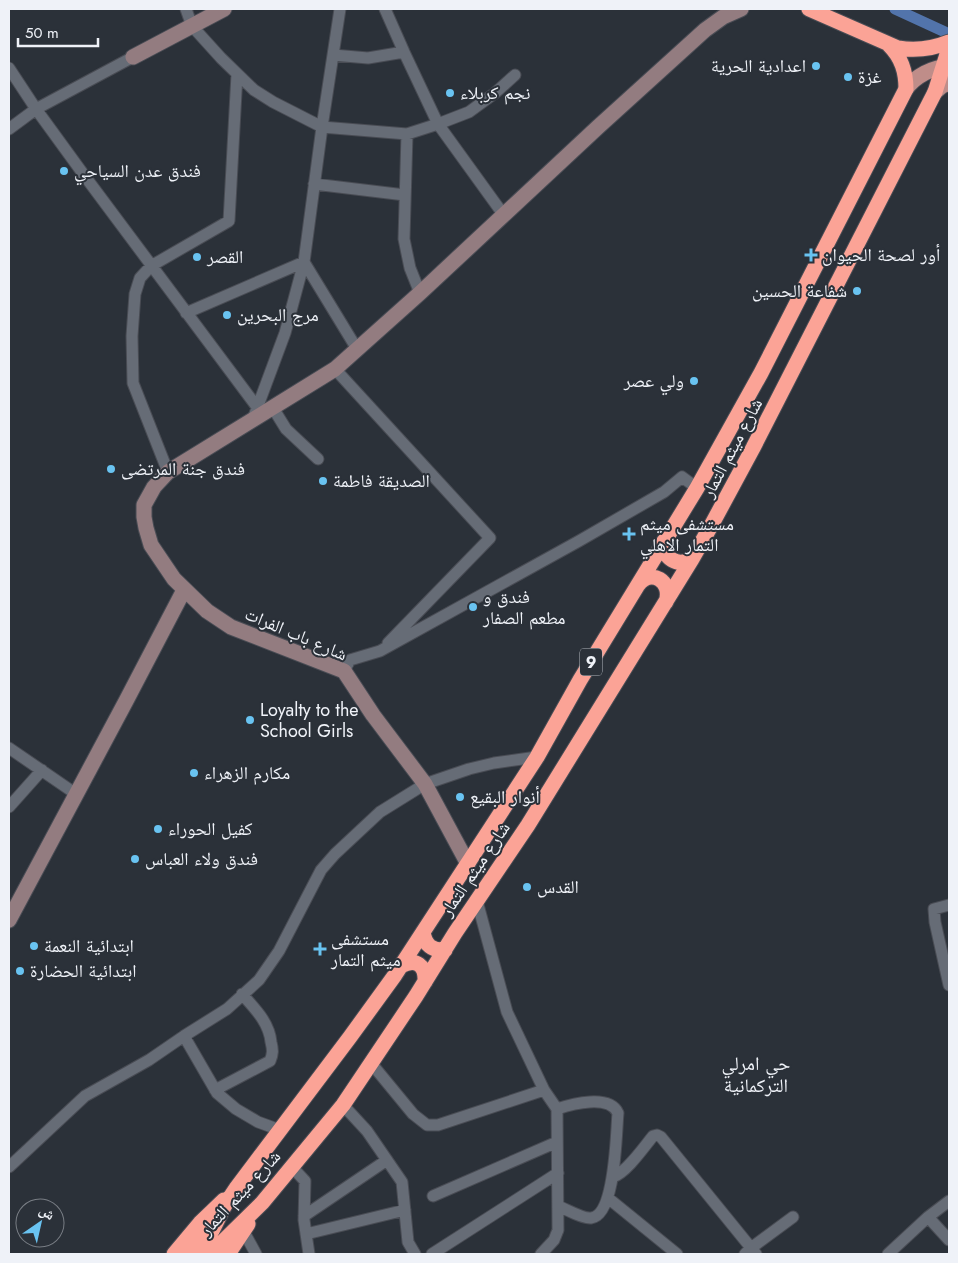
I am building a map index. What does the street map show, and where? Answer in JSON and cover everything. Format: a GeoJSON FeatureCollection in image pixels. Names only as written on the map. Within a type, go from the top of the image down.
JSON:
{"type":"FeatureCollection","features":[{"type":"Feature","properties":{"kind":"highway"},"geometry":{"type":"LineString","coordinates":[[809,9],[898,48],[916,50],[949,42]]}},
{"type":"Feature","properties":{"kind":"highway"},"geometry":{"type":"LineString","coordinates":[[890,45],[901,61],[906,79],[906,89]]}},
{"type":"Feature","properties":{"kind":"highway","name":"شارع ميثم التمار"},"geometry":{"type":"LineString","coordinates":[[200,1251],[262,1204],[343,1105],[528,825],[692,559],[753,448],[935,92],[947,66],[949,48]]}},
{"type":"Feature","properties":{"kind":"highway","name":"شارع ميثم التمار"},"geometry":{"type":"LineString","coordinates":[[200,1251],[237,1187],[350,1038],[401,966],[536,757],[580,680],[697,488],[765,366],[906,89]]}},
{"type":"Feature","properties":{"kind":"highway"},"geometry":{"type":"LineString","coordinates":[[664,541],[665,552],[672,560],[682,562],[692,559]]}},
{"type":"Feature","properties":{"kind":"highway"},"geometry":{"type":"LineString","coordinates":[[637,586],[647,578],[659,579],[667,589],[668,596],[666,602]]}},
{"type":"Feature","properties":{"kind":"highway"},"geometry":{"type":"LineString","coordinates":[[423,932],[424,939],[432,949],[444,950]]}},
{"type":"Feature","properties":{"kind":"highway"},"geometry":{"type":"LineString","coordinates":[[401,966],[408,962],[416,963],[422,967],[426,974],[425,982]]}},
{"type":"Feature","properties":{"kind":"highway"},"geometry":{"type":"LineString","coordinates":[[174,1254],[200,1223],[237,1187]]}},
{"type":"Feature","properties":{"kind":"highway"},"geometry":{"type":"LineString","coordinates":[[228,1254],[262,1204]]}},
{"type":"Feature","properties":{"kind":"main road"},"geometry":{"type":"LineString","coordinates":[[906,89],[917,78],[947,66]]}},
{"type":"Feature","properties":{"kind":"main road"},"geometry":{"type":"LineString","coordinates":[[935,92],[949,83]]}},
{"type":"Feature","properties":{"kind":"street"},"geometry":{"type":"LineString","coordinates":[[186,9],[192,26],[236,74],[254,90],[322,127],[407,134],[469,112],[515,75]]}},
{"type":"Feature","properties":{"kind":"street"},"geometry":{"type":"LineString","coordinates":[[9,129],[36,108],[224,9]]}},
{"type":"Feature","properties":{"kind":"street"},"geometry":{"type":"LineString","coordinates":[[255,413],[285,333],[304,262],[340,9]]}},
{"type":"Feature","properties":{"kind":"street"},"geometry":{"type":"LineString","coordinates":[[385,9],[438,124],[503,214]]}},
{"type":"Feature","properties":{"kind":"street"},"geometry":{"type":"LineString","coordinates":[[705,30],[715,9]]}},
{"type":"Feature","properties":{"kind":"street"},"geometry":{"type":"LineString","coordinates":[[705,30],[723,17],[741,9]]}},
{"type":"Feature","properties":{"kind":"street","name":"شارع باب الفرات"},"geometry":{"type":"LineString","coordinates":[[468,864],[425,784],[344,671],[231,626],[207,611],[174,579],[151,545],[146,528],[144,505],[154,487],[168,472],[255,413],[273,408],[335,369],[705,30]]}},
{"type":"Feature","properties":{"kind":"street"},"geometry":{"type":"LineString","coordinates":[[333,55],[368,58],[404,52]]}},
{"type":"Feature","properties":{"kind":"street"},"geometry":{"type":"LineString","coordinates":[[9,68],[36,108],[186,313],[255,413]]}},
{"type":"Feature","properties":{"kind":"street"},"geometry":{"type":"LineString","coordinates":[[168,472],[133,383],[132,336],[135,294],[140,278],[151,266],[229,221],[236,74]]}},
{"type":"Feature","properties":{"kind":"street"},"geometry":{"type":"LineString","coordinates":[[407,134],[404,239],[410,268],[420,293]]}},
{"type":"Feature","properties":{"kind":"street"},"geometry":{"type":"LineString","coordinates":[[314,184],[405,194]]}},
{"type":"Feature","properties":{"kind":"street"},"geometry":{"type":"LineString","coordinates":[[186,313],[304,262]]}},
{"type":"Feature","properties":{"kind":"street"},"geometry":{"type":"LineString","coordinates":[[304,262],[358,349]]}},
{"type":"Feature","properties":{"kind":"street"},"geometry":{"type":"LineString","coordinates":[[335,369],[490,538],[380,651]]}},
{"type":"Feature","properties":{"kind":"street"},"geometry":{"type":"LineString","coordinates":[[273,408],[286,430],[318,460]]}},
{"type":"Feature","properties":{"kind":"street"},"geometry":{"type":"LineString","coordinates":[[344,671],[350,660],[380,651],[579,541],[664,492],[682,477],[697,488]]}},
{"type":"Feature","properties":{"kind":"street"},"geometry":{"type":"LineString","coordinates":[[9,920],[184,590]]}},
{"type":"Feature","properties":{"kind":"street"},"geometry":{"type":"LineString","coordinates":[[9,748],[76,794]]}},
{"type":"Feature","properties":{"kind":"street"},"geometry":{"type":"LineString","coordinates":[[9,1167],[84,1096],[149,1060],[227,1009],[259,980],[279,951],[321,870],[335,854],[380,812],[425,784],[469,769],[536,757]]}},
{"type":"Feature","properties":{"kind":"street"},"geometry":{"type":"LineString","coordinates":[[9,807],[42,770]]}},
{"type":"Feature","properties":{"kind":"street"},"geometry":{"type":"LineString","coordinates":[[477,901],[507,1012],[544,1090],[557,1109],[558,1230],[546,1253]]}},
{"type":"Feature","properties":{"kind":"street"},"geometry":{"type":"LineString","coordinates":[[949,906],[934,909],[935,922],[949,985]]}},
{"type":"Feature","properties":{"kind":"street"},"geometry":{"type":"LineString","coordinates":[[215,1090],[270,1062],[273,1054],[266,1023],[242,994]]}},
{"type":"Feature","properties":{"kind":"street"},"geometry":{"type":"LineString","coordinates":[[184,1036],[215,1090],[236,1109],[258,1122],[280,1130]]}},
{"type":"Feature","properties":{"kind":"street"},"geometry":{"type":"LineString","coordinates":[[371,1063],[413,1114],[427,1126],[438,1126],[544,1090]]}},
{"type":"Feature","properties":{"kind":"street"},"geometry":{"type":"LineString","coordinates":[[557,1109],[571,1104],[594,1102],[609,1104],[615,1107],[618,1113],[613,1177],[608,1198],[600,1212],[595,1217],[588,1219],[558,1206]]}},
{"type":"Feature","properties":{"kind":"street"},"geometry":{"type":"LineString","coordinates":[[343,1105],[367,1131],[402,1182],[408,1242],[415,1254]]}},
{"type":"Feature","properties":{"kind":"street"},"geometry":{"type":"LineString","coordinates":[[613,1177],[619,1176],[653,1136],[657,1134],[662,1137],[750,1252],[793,1217]]}},
{"type":"Feature","properties":{"kind":"street"},"geometry":{"type":"LineString","coordinates":[[433,1196],[557,1142]]}},
{"type":"Feature","properties":{"kind":"street"},"geometry":{"type":"LineString","coordinates":[[304,1216],[388,1160]]}},
{"type":"Feature","properties":{"kind":"street"},"geometry":{"type":"LineString","coordinates":[[292,1167],[305,1181],[304,1216],[309,1254]]}},
{"type":"Feature","properties":{"kind":"street"},"geometry":{"type":"LineString","coordinates":[[432,1254],[558,1173]]}},
{"type":"Feature","properties":{"kind":"street"},"geometry":{"type":"LineString","coordinates":[[608,1198],[677,1254]]}},
{"type":"Feature","properties":{"kind":"street"},"geometry":{"type":"LineString","coordinates":[[896,1252],[928,1217],[949,1201]]}},
{"type":"Feature","properties":{"kind":"street"},"geometry":{"type":"LineString","coordinates":[[306,1234],[405,1210]]}},
{"type":"Feature","properties":{"kind":"street"},"geometry":{"type":"LineString","coordinates":[[928,1217],[949,1240]]}},
{"type":"Feature","properties":{"kind":"street"},"geometry":{"type":"LineString","coordinates":[[244,1232],[256,1254]]}},
{"type":"Feature","properties":{"kind":"waterway"},"geometry":{"type":"LineString","coordinates":[[895,9],[945,32]]}},
{"type":"Feature","properties":{"kind":"place","name":"اعدادية الحرية"},"geometry":{"type":"Point","coordinates":[816,66]}},
{"type":"Feature","properties":{"kind":"place","name":"غزة"},"geometry":{"type":"Point","coordinates":[848,77]}},
{"type":"Feature","properties":{"kind":"place","name":"نجم كربلاء"},"geometry":{"type":"Point","coordinates":[450,93]}},
{"type":"Feature","properties":{"kind":"place","name":"فندق عدن السياحي"},"geometry":{"type":"Point","coordinates":[64,171]}},
{"type":"Feature","properties":{"kind":"place","name":"أور لصحة الحيوان"},"geometry":{"type":"Point","coordinates":[811,255]}},
{"type":"Feature","properties":{"kind":"place","name":"القصر"},"geometry":{"type":"Point","coordinates":[197,257]}},
{"type":"Feature","properties":{"kind":"place","name":"شفاعة الحسين"},"geometry":{"type":"Point","coordinates":[857,291]}},
{"type":"Feature","properties":{"kind":"place","name":"مرج البحرين"},"geometry":{"type":"Point","coordinates":[227,315]}},
{"type":"Feature","properties":{"kind":"place","name":"ولي عصر"},"geometry":{"type":"Point","coordinates":[694,381]}},
{"type":"Feature","properties":{"kind":"place","name":"فندق جنة المرتضى"},"geometry":{"type":"Point","coordinates":[111,469]}},
{"type":"Feature","properties":{"kind":"place","name":"الصديقة فاطمة"},"geometry":{"type":"Point","coordinates":[323,481]}},
{"type":"Feature","properties":{"kind":"place","name":"مستشفى ميثم التمار الاهلي"},"geometry":{"type":"Point","coordinates":[629,534]}},
{"type":"Feature","properties":{"kind":"place","name":"فندق و مطعم الصفار"},"geometry":{"type":"Point","coordinates":[473,607]}},
{"type":"Feature","properties":{"kind":"place","name":"Loyalty to the School Girls"},"geometry":{"type":"Point","coordinates":[250,720]}},
{"type":"Feature","properties":{"kind":"place","name":"مكارم الزهراء"},"geometry":{"type":"Point","coordinates":[194,773]}},
{"type":"Feature","properties":{"kind":"place","name":"أنوار البقيع"},"geometry":{"type":"Point","coordinates":[460,797]}},
{"type":"Feature","properties":{"kind":"place","name":"كفيل الحوراء"},"geometry":{"type":"Point","coordinates":[158,829]}},
{"type":"Feature","properties":{"kind":"place","name":"فندق ولاء العباس"},"geometry":{"type":"Point","coordinates":[135,859]}},
{"type":"Feature","properties":{"kind":"place","name":"القدس"},"geometry":{"type":"Point","coordinates":[527,887]}},
{"type":"Feature","properties":{"kind":"place","name":"ابتدائية النعمة"},"geometry":{"type":"Point","coordinates":[34,946]}},
{"type":"Feature","properties":{"kind":"place","name":"مستشفى ميثم التمار"},"geometry":{"type":"Point","coordinates":[320,949]}},
{"type":"Feature","properties":{"kind":"place","name":"ابتدائية الحضارة"},"geometry":{"type":"Point","coordinates":[20,971]}},
{"type":"Feature","properties":{"kind":"district","name":"حي امرلي التركمانية"},"geometry":{"type":"Point","coordinates":[756,1074]}}]}
